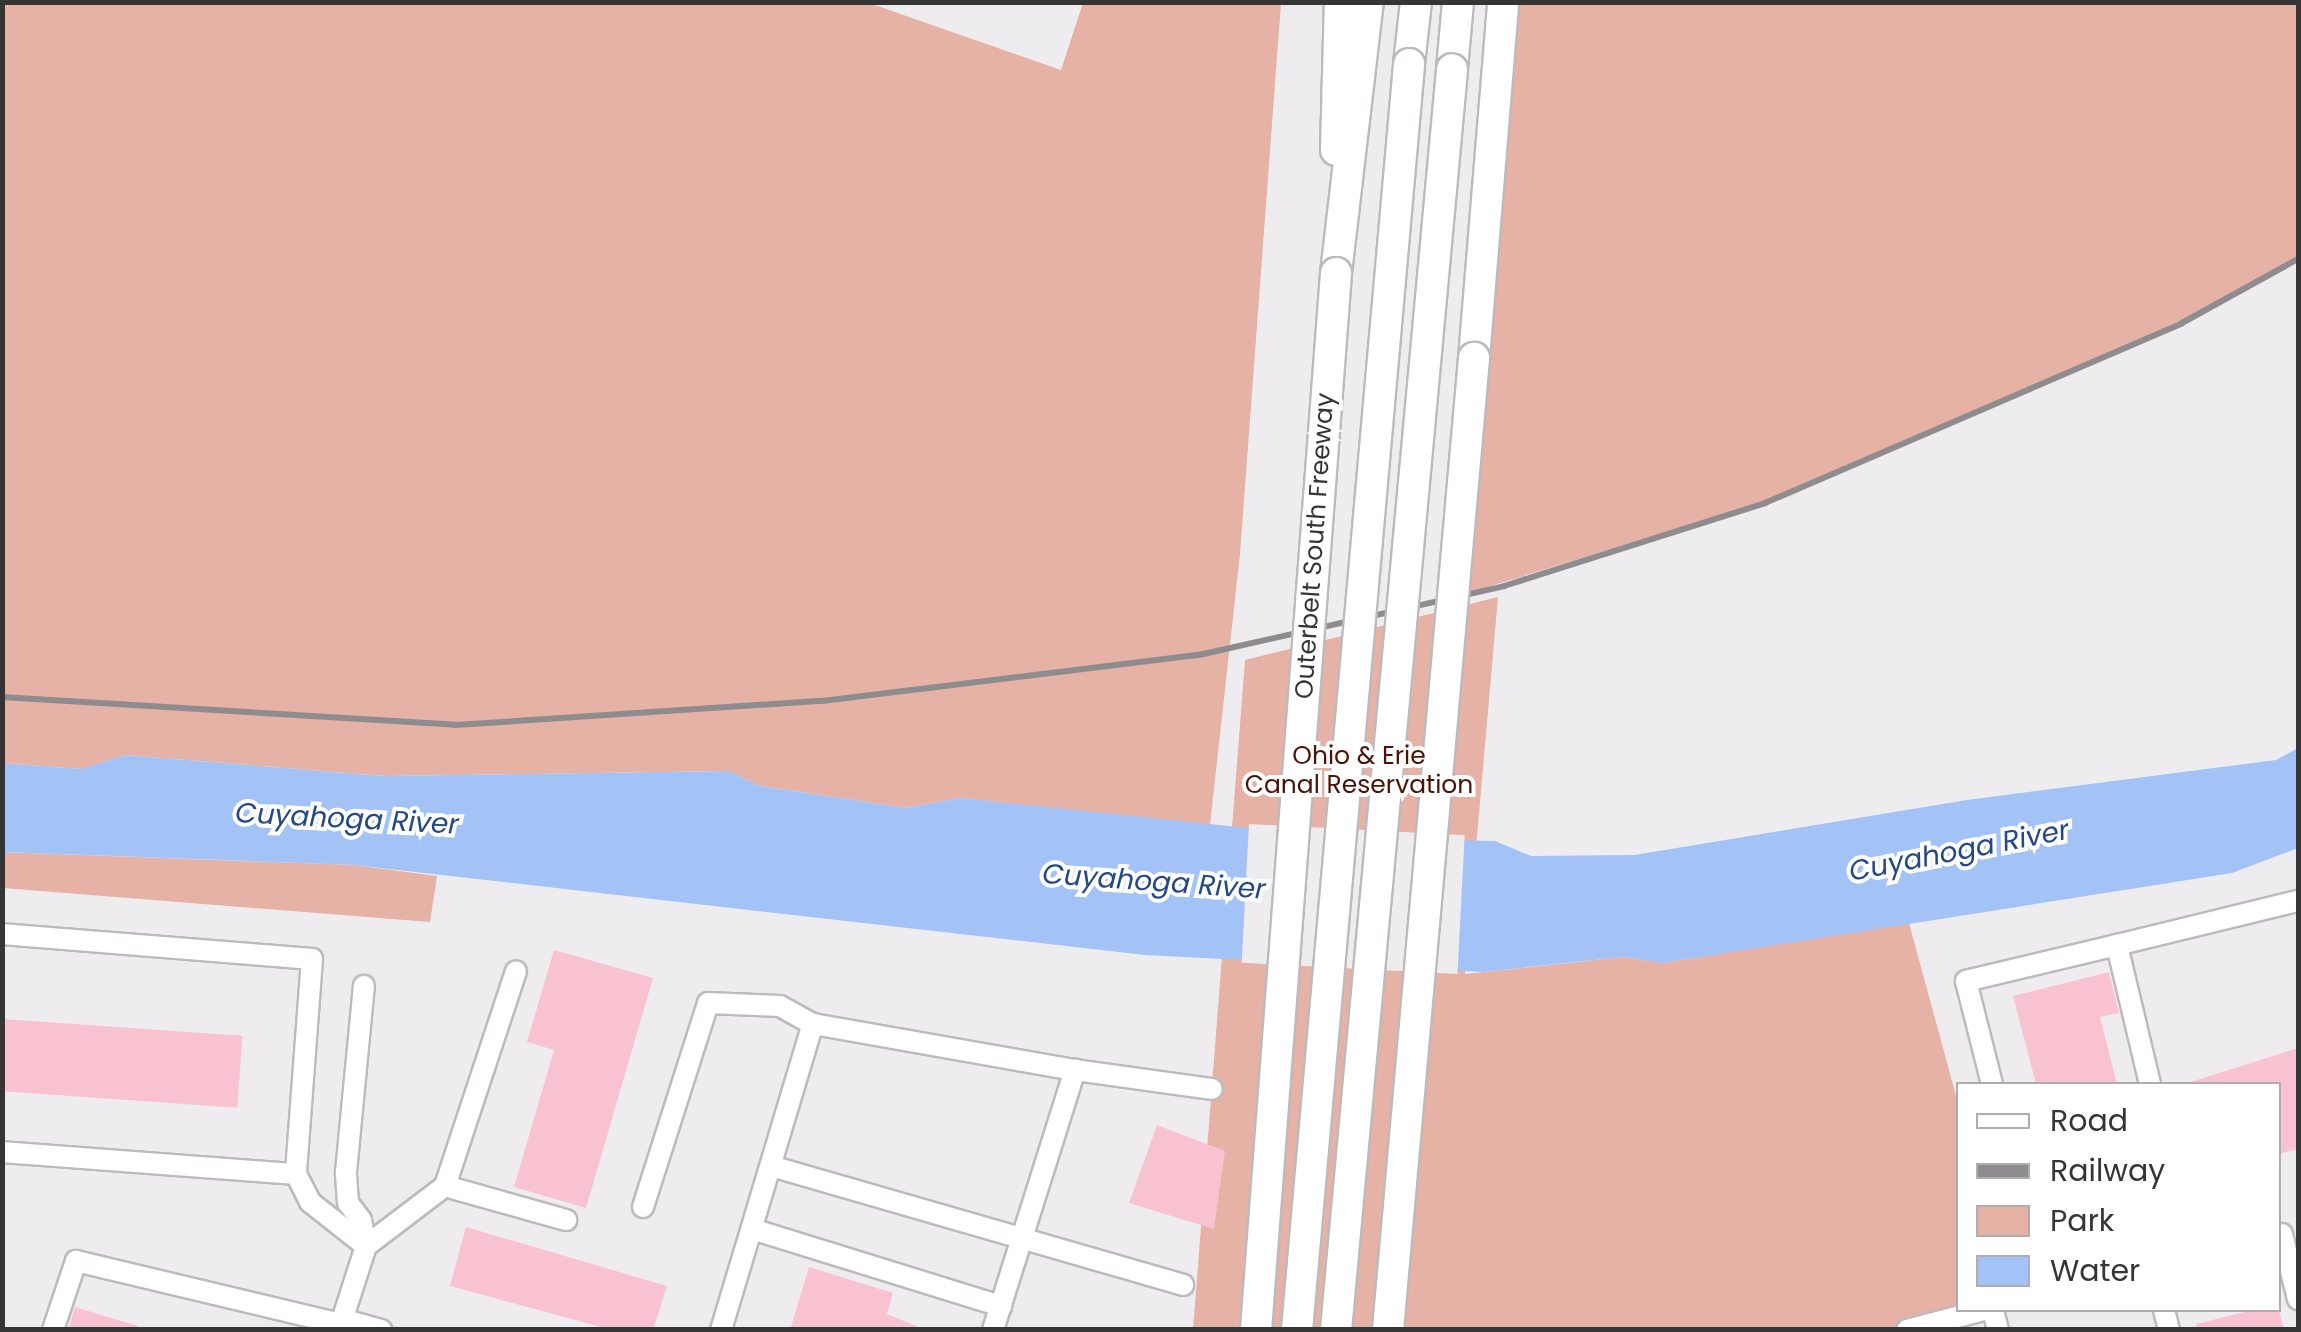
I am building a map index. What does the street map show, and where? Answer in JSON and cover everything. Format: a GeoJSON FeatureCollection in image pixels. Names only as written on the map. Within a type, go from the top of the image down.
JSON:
{"type":"FeatureCollection","features":[{"type":"Feature","properties":{"kind":"highway"},"geometry":{"type":"LineString","coordinates":[[1340,2],[1350,62]]}},
{"type":"Feature","properties":{"kind":"highway","name":"Outerbelt South Freeway"},"geometry":{"type":"LineString","coordinates":[[1256,1330],[1350,62],[1368,2]]}},
{"type":"Feature","properties":{"kind":"highway"},"geometry":{"type":"LineString","coordinates":[[1297,1330],[1416,2]]}},
{"type":"Feature","properties":{"kind":"highway"},"geometry":{"type":"LineString","coordinates":[[1336,1330],[1458,2]]}},
{"type":"Feature","properties":{"kind":"highway"},"geometry":{"type":"LineString","coordinates":[[1388,1330],[1503,2]]}},
{"type":"Feature","properties":{"kind":"street"},"geometry":{"type":"LineString","coordinates":[[1991,1082],[1966,981],[2298,900]]}},
{"type":"Feature","properties":{"kind":"street"},"geometry":{"type":"LineString","coordinates":[[2,934],[312,959],[296,1174],[310,1202],[366,1246]]}},
{"type":"Feature","properties":{"kind":"street"},"geometry":{"type":"LineString","coordinates":[[2116,945],[2150,1082]]}},
{"type":"Feature","properties":{"kind":"street"},"geometry":{"type":"LineString","coordinates":[[366,1246],[445,1186],[516,971]]}},
{"type":"Feature","properties":{"kind":"street"},"geometry":{"type":"LineString","coordinates":[[341,1324],[366,1246],[361,1220],[348,1203],[346,1172],[364,986]]}},
{"type":"Feature","properties":{"kind":"street"},"geometry":{"type":"LineString","coordinates":[[643,1206],[708,1003],[780,1006],[813,1024],[1076,1070],[1212,1088]]}},
{"type":"Feature","properties":{"kind":"street"},"geometry":{"type":"LineString","coordinates":[[721,1330],[813,1024]]}},
{"type":"Feature","properties":{"kind":"street"},"geometry":{"type":"LineString","coordinates":[[993,1330],[1076,1070]]}},
{"type":"Feature","properties":{"kind":"street"},"geometry":{"type":"LineString","coordinates":[[2,1152],[296,1174]]}},
{"type":"Feature","properties":{"kind":"street"},"geometry":{"type":"LineString","coordinates":[[771,1166],[1023,1235],[1182,1285]]}},
{"type":"Feature","properties":{"kind":"street"},"geometry":{"type":"LineString","coordinates":[[445,1186],[566,1220]]}},
{"type":"Feature","properties":{"kind":"street"},"geometry":{"type":"LineString","coordinates":[[752,1230],[1000,1306]]}},
{"type":"Feature","properties":{"kind":"street"},"geometry":{"type":"LineString","coordinates":[[2286,1233],[2298,1300]]}},
{"type":"Feature","properties":{"kind":"street"},"geometry":{"type":"LineString","coordinates":[[53,1330],[76,1261],[380,1330]]}},
{"type":"Feature","properties":{"kind":"street"},"geometry":{"type":"LineString","coordinates":[[1907,1330],[1975,1312]]}},
{"type":"Feature","properties":{"kind":"green space"},"geometry":{"type":"Polygon","coordinates":[[[2,3],[869,3],[1061,70],[1083,3],[1281,3],[1240,554],[1210,825],[960,798],[906,808],[760,786],[729,771],[384,776],[126,755],[81,769],[3,763],[2,3]]]}},
{"type":"Feature","properties":{"kind":"green space"},"geometry":{"type":"Polygon","coordinates":[[[1510,3],[2298,3],[2298,259],[2182,323],[1765,502],[1448,599],[1510,3]]]}},
{"type":"Feature","properties":{"kind":"green space","name":"Ohio & Erie Canal Reservation"},"geometry":{"type":"Polygon","coordinates":[[[1498,597],[1465,974],[1623,957],[1662,963],[1909,923],[1956,1096],[1956,1311],[1907,1330],[1193,1330],[1245,660],[1498,597]]]}},
{"type":"Feature","properties":{"kind":"green space"},"geometry":{"type":"Polygon","coordinates":[[[2,852],[354,865],[437,876],[430,922],[3,888],[2,852]]]}},
{"type":"Feature","properties":{"kind":"water","name":"Cuyahoga River"},"geometry":{"type":"Polygon","coordinates":[[[2298,748],[2298,848],[2232,873],[1662,963],[1623,957],[1483,972],[1145,955],[354,865],[3,852],[2,763],[81,769],[126,755],[383,776],[729,771],[760,786],[906,808],[960,798],[1334,837],[1495,841],[1531,856],[1634,855],[1967,800],[2276,760],[2298,748]]]}},
{"type":"Feature","properties":{"kind":"pier"},"geometry":{"type":"Polygon","coordinates":[[[1249,824],[1465,835],[1457,974],[1242,963],[1249,824]]]}},
{"type":"Feature","properties":{"kind":"building"},"geometry":{"type":"Polygon","coordinates":[[[554,950],[653,978],[586,1208],[514,1187],[554,1050],[527,1042],[554,950]]]}},
{"type":"Feature","properties":{"kind":"building"},"geometry":{"type":"Polygon","coordinates":[[[2109,972],[2119,1013],[2100,1017],[2116,1082],[2035,1082],[2013,996],[2109,972]]]}},
{"type":"Feature","properties":{"kind":"building"},"geometry":{"type":"Polygon","coordinates":[[[2,1019],[242,1036],[237,1108],[2,1091],[2,1019]]]}},
{"type":"Feature","properties":{"kind":"building"},"geometry":{"type":"Polygon","coordinates":[[[2298,1048],[2298,1149],[2281,1153],[2281,1082],[2190,1082],[2298,1048]]]}},
{"type":"Feature","properties":{"kind":"building"},"geometry":{"type":"Polygon","coordinates":[[[1157,1125],[1225,1151],[1214,1229],[1129,1203],[1157,1125]]]}},
{"type":"Feature","properties":{"kind":"building"},"geometry":{"type":"Polygon","coordinates":[[[466,1227],[667,1286],[653,1330],[612,1330],[450,1286],[466,1227]]]}},
{"type":"Feature","properties":{"kind":"building"},"geometry":{"type":"Polygon","coordinates":[[[809,1267],[893,1293],[887,1314],[926,1330],[790,1330],[809,1267]]]}},
{"type":"Feature","properties":{"kind":"building"},"geometry":{"type":"Polygon","coordinates":[[[75,1307],[138,1326],[138,1330],[68,1330],[75,1307]]]}},
{"type":"Feature","properties":{"kind":"building"},"geometry":{"type":"Polygon","coordinates":[[[2245,1312],[2280,1312],[2284,1330],[2197,1330],[2196,1324],[2245,1312]]]}},
{"type":"Feature","properties":{"kind":"railway"},"geometry":{"type":"LineString","coordinates":[[2,697],[456,725],[822,701],[1199,655],[1504,586],[1765,503],[2182,323],[2298,259]]}}]}
